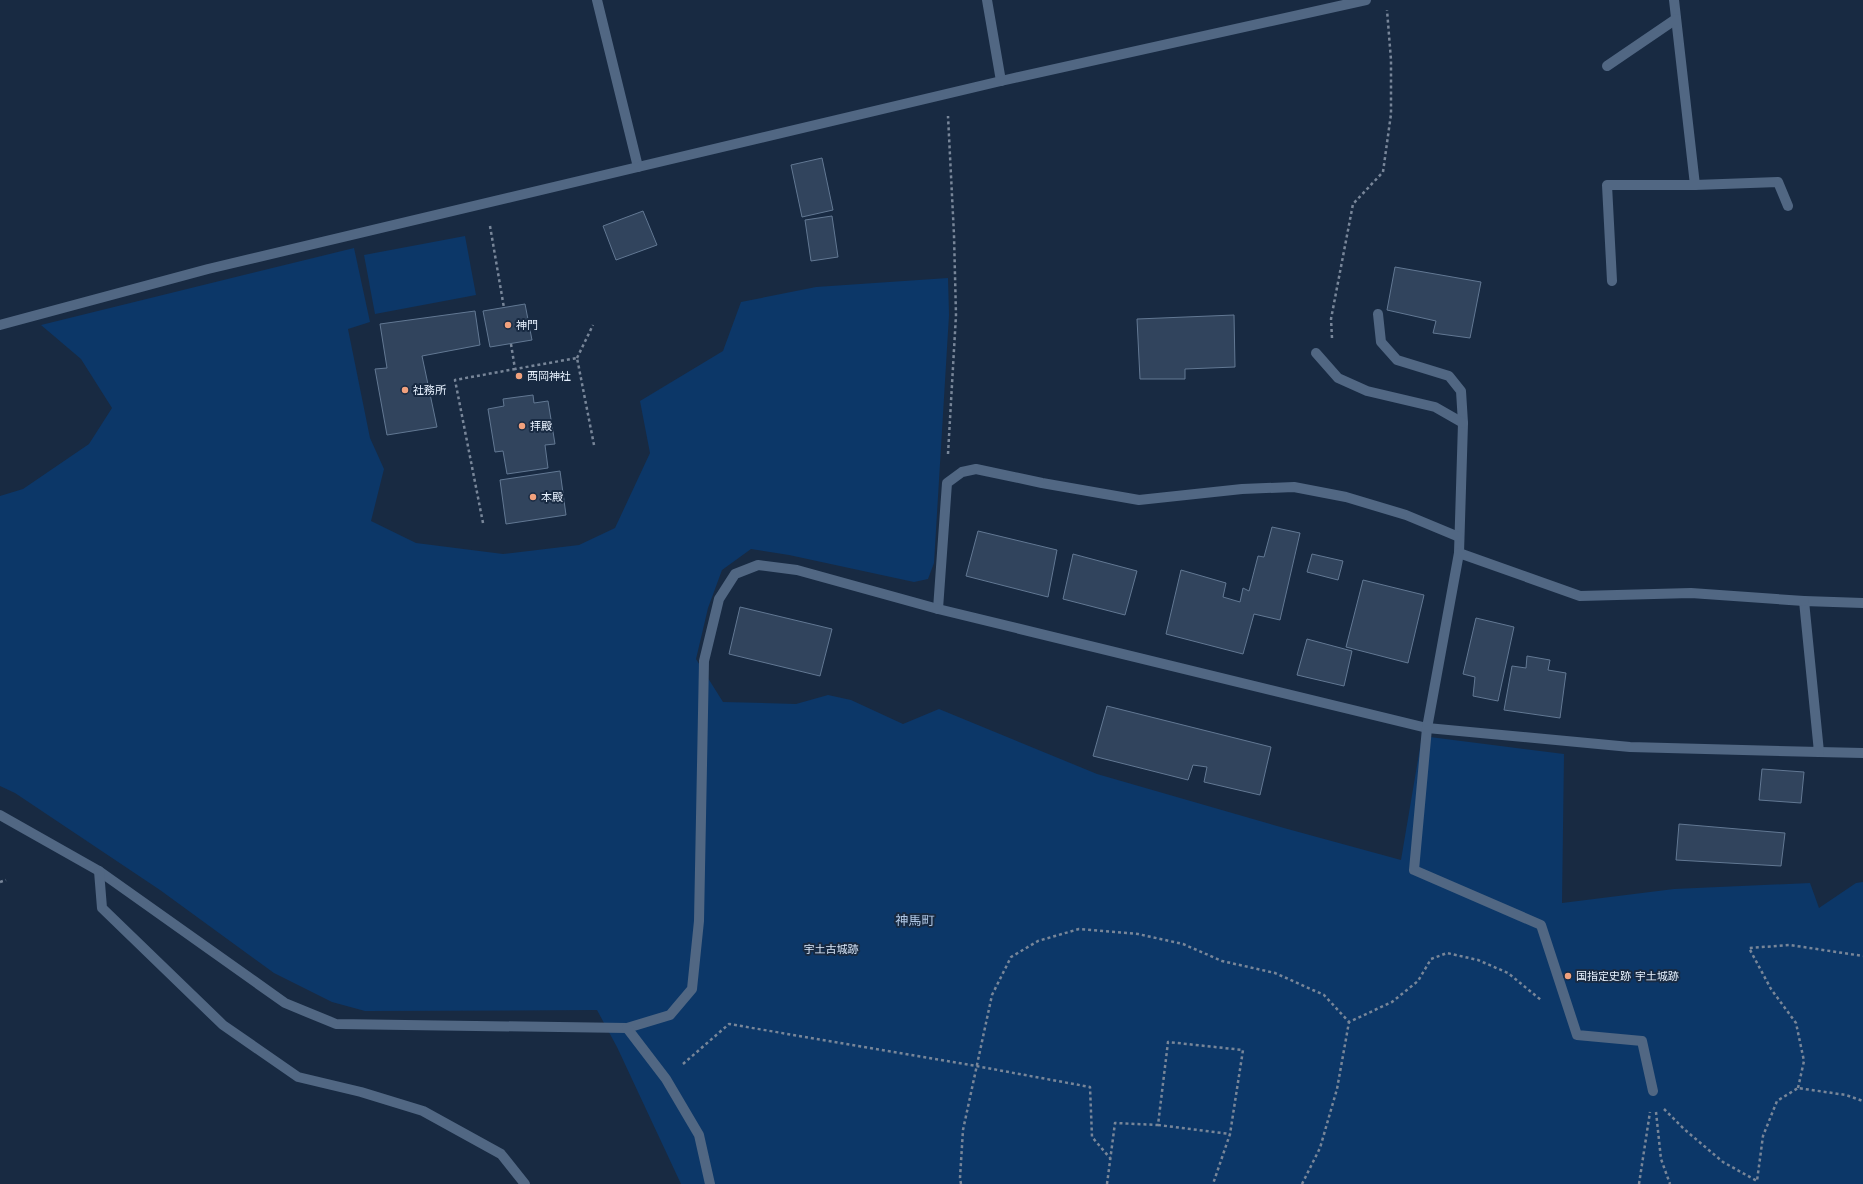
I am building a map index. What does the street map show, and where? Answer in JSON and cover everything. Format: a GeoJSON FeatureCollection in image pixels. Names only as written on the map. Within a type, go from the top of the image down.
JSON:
{"type":"FeatureCollection","features":[{"type":"Feature","properties":{"kind":"street"},"geometry":{"type":"LineString","coordinates":[[597,0],[638,167]]}},
{"type":"Feature","properties":{"kind":"street"},"geometry":{"type":"LineString","coordinates":[[987,0],[1001,81]]}},
{"type":"Feature","properties":{"kind":"street"},"geometry":{"type":"LineString","coordinates":[[0,325],[208,269],[947,93],[1330,4],[1366,0]]}},
{"type":"Feature","properties":{"kind":"street"},"geometry":{"type":"LineString","coordinates":[[1674,0],[1695,185]]}},
{"type":"Feature","properties":{"kind":"street"},"geometry":{"type":"LineString","coordinates":[[1607,66],[1676,19]]}},
{"type":"Feature","properties":{"kind":"street"},"geometry":{"type":"LineString","coordinates":[[1612,281],[1607,185],[1695,185],[1778,182],[1788,206]]}},
{"type":"Feature","properties":{"kind":"street"},"geometry":{"type":"LineString","coordinates":[[1378,314],[1381,342],[1397,360],[1449,376],[1461,391],[1463,424],[1459,553],[1427,728],[1414,870],[1541,925],[1576,1035],[1642,1040],[1653,1091]]}},
{"type":"Feature","properties":{"kind":"street"},"geometry":{"type":"LineString","coordinates":[[1316,353],[1338,378],[1367,391],[1435,407],[1463,424]]}},
{"type":"Feature","properties":{"kind":"street"},"geometry":{"type":"LineString","coordinates":[[938,609],[947,483],[962,472],[976,469],[1042,484],[1139,500],[1242,489],[1294,487],[1361,502],[1406,515],[1459,537]]}},
{"type":"Feature","properties":{"kind":"street"},"geometry":{"type":"LineString","coordinates":[[1459,553],[1580,596],[1691,593],[1804,601],[1863,603]]}},
{"type":"Feature","properties":{"kind":"street"},"geometry":{"type":"LineString","coordinates":[[0,815],[99,872],[285,1003],[336,1024],[627,1028],[670,1015],[692,989],[699,921],[704,661],[720,599],[735,574],[758,565],[796,570],[938,609],[1427,728],[1630,747],[1863,753]]}},
{"type":"Feature","properties":{"kind":"street"},"geometry":{"type":"LineString","coordinates":[[1804,601],[1819,752]]}},
{"type":"Feature","properties":{"kind":"street"},"geometry":{"type":"LineString","coordinates":[[99,872],[102,908],[223,1025],[298,1077],[361,1092],[423,1111],[501,1154],[525,1184]]}},
{"type":"Feature","properties":{"kind":"street"},"geometry":{"type":"LineString","coordinates":[[627,1028],[666,1079],[699,1135],[710,1184]]}},
{"type":"Feature","properties":{"kind":"path"},"geometry":{"type":"LineString","coordinates":[[1332,340],[1331,319],[1353,204],[1383,172],[1391,114],[1391,60],[1387,8]]}},
{"type":"Feature","properties":{"kind":"path"},"geometry":{"type":"LineString","coordinates":[[947,93],[954,234],[956,315],[947,483]]}},
{"type":"Feature","properties":{"kind":"path"},"geometry":{"type":"LineString","coordinates":[[489,221],[504,308]]}},
{"type":"Feature","properties":{"kind":"path"},"geometry":{"type":"LineString","coordinates":[[592,325],[577,358],[594,445]]}},
{"type":"Feature","properties":{"kind":"path"},"geometry":{"type":"LineString","coordinates":[[511,344],[516,369]]}},
{"type":"Feature","properties":{"kind":"path"},"geometry":{"type":"LineString","coordinates":[[483,523],[455,380],[577,358]]}},
{"type":"Feature","properties":{"kind":"path"},"geometry":{"type":"LineString","coordinates":[[0,882],[6,880]]}},
{"type":"Feature","properties":{"kind":"path"},"geometry":{"type":"LineString","coordinates":[[961,1184],[960,1178],[963,1130],[992,995],[1011,958],[1038,941],[1079,930],[1138,934],[1168,940],[1183,944],[1222,961],[1275,972],[1324,995],[1349,1022]]}},
{"type":"Feature","properties":{"kind":"path"},"geometry":{"type":"LineString","coordinates":[[1798,1088],[1804,1061],[1796,1023],[1771,989],[1749,948],[1790,945],[1863,956]]}},
{"type":"Feature","properties":{"kind":"path"},"geometry":{"type":"LineString","coordinates":[[1349,1022],[1392,1002],[1418,981],[1431,959],[1447,953],[1478,960],[1508,973],[1546,1004]]}},
{"type":"Feature","properties":{"kind":"path"},"geometry":{"type":"LineString","coordinates":[[1302,1184],[1320,1148],[1337,1089],[1349,1022]]}},
{"type":"Feature","properties":{"kind":"path"},"geometry":{"type":"LineString","coordinates":[[666,1079],[729,1024],[976,1066],[1090,1088],[1092,1137],[1110,1158]]}},
{"type":"Feature","properties":{"kind":"path"},"geometry":{"type":"LineString","coordinates":[[1158,1125],[1168,1042],[1243,1050],[1230,1134],[1213,1184]]}},
{"type":"Feature","properties":{"kind":"path"},"geometry":{"type":"LineString","coordinates":[[1653,1091],[1663,1107],[1684,1130],[1723,1162],[1757,1181],[1763,1136],[1777,1101],[1798,1088],[1846,1095],[1863,1101]]}},
{"type":"Feature","properties":{"kind":"path"},"geometry":{"type":"LineString","coordinates":[[1639,1184],[1653,1091]]}},
{"type":"Feature","properties":{"kind":"path"},"geometry":{"type":"LineString","coordinates":[[1653,1091],[1661,1159],[1670,1184]]}},
{"type":"Feature","properties":{"kind":"path"},"geometry":{"type":"LineString","coordinates":[[1107,1184],[1115,1123],[1158,1125],[1230,1134]]}},
{"type":"Feature","properties":{"kind":"green space"},"geometry":{"type":"Polygon","coordinates":[[[465,236],[476,295],[375,314],[364,255],[465,236]]]}},
{"type":"Feature","properties":{"kind":"green space","name":"宇土古城跡"},"geometry":{"type":"Polygon","coordinates":[[[354,248],[370,322],[348,329],[370,438],[384,469],[371,521],[416,543],[503,554],[579,545],[615,528],[650,453],[640,401],[723,351],[741,302],[816,287],[948,278],[949,315],[934,563],[928,579],[914,582],[789,555],[751,549],[722,570],[708,608],[696,659],[723,702],[796,704],[828,695],[851,700],[903,724],[939,709],[1097,774],[1401,860],[1422,736],[1564,754],[1562,903],[1674,889],[1810,883],[1819,908],[1856,883],[1863,882],[1863,1184],[681,1184],[617,1047],[597,1010],[365,1011],[332,1002],[274,973],[160,890],[15,793],[0,786],[0,496],[23,489],[89,444],[112,408],[81,359],[41,325],[354,248]]]}},
{"type":"Feature","properties":{"kind":"building"},"geometry":{"type":"Polygon","coordinates":[[[822,158],[833,210],[802,217],[791,165],[822,158]]]}},
{"type":"Feature","properties":{"kind":"building"},"geometry":{"type":"Polygon","coordinates":[[[643,211],[657,245],[616,260],[603,226],[643,211]]]}},
{"type":"Feature","properties":{"kind":"building"},"geometry":{"type":"Polygon","coordinates":[[[832,216],[838,257],[811,261],[805,220],[832,216]]]}},
{"type":"Feature","properties":{"kind":"building"},"geometry":{"type":"Polygon","coordinates":[[[1395,267],[1481,282],[1470,338],[1433,333],[1436,321],[1387,310],[1395,267]]]}},
{"type":"Feature","properties":{"kind":"building","name":"神門"},"geometry":{"type":"Polygon","coordinates":[[[525,304],[532,340],[490,347],[483,311],[525,304]]]}},
{"type":"Feature","properties":{"kind":"building"},"geometry":{"type":"Polygon","coordinates":[[[475,311],[480,345],[422,356],[437,427],[387,435],[375,369],[387,368],[380,324],[475,311]]]}},
{"type":"Feature","properties":{"kind":"building"},"geometry":{"type":"Polygon","coordinates":[[[1234,315],[1235,367],[1185,369],[1185,379],[1140,379],[1137,319],[1234,315]]]}},
{"type":"Feature","properties":{"kind":"building","name":"拝殿"},"geometry":{"type":"Polygon","coordinates":[[[533,395],[534,403],[548,401],[555,444],[545,445],[548,468],[507,474],[503,451],[495,452],[488,409],[504,406],[503,399],[533,395]]]}},
{"type":"Feature","properties":{"kind":"building","name":"本殿"},"geometry":{"type":"Polygon","coordinates":[[[560,471],[566,515],[506,524],[500,480],[560,471]]]}},
{"type":"Feature","properties":{"kind":"building"},"geometry":{"type":"Polygon","coordinates":[[[1272,527],[1300,533],[1280,620],[1254,614],[1243,654],[1166,634],[1181,570],[1226,583],[1223,597],[1240,602],[1243,588],[1249,591],[1258,556],[1264,557],[1272,527]]]}},
{"type":"Feature","properties":{"kind":"building"},"geometry":{"type":"Polygon","coordinates":[[[978,531],[1057,550],[1048,597],[966,576],[978,531]]]}},
{"type":"Feature","properties":{"kind":"building"},"geometry":{"type":"Polygon","coordinates":[[[1073,554],[1137,571],[1125,615],[1063,599],[1073,554]]]}},
{"type":"Feature","properties":{"kind":"building"},"geometry":{"type":"Polygon","coordinates":[[[1312,554],[1343,561],[1338,580],[1307,572],[1312,554]]]}},
{"type":"Feature","properties":{"kind":"building"},"geometry":{"type":"Polygon","coordinates":[[[1363,580],[1424,595],[1408,663],[1346,647],[1363,580]]]}},
{"type":"Feature","properties":{"kind":"building"},"geometry":{"type":"Polygon","coordinates":[[[740,607],[832,629],[820,676],[729,654],[740,607]]]}},
{"type":"Feature","properties":{"kind":"building"},"geometry":{"type":"Polygon","coordinates":[[[1476,618],[1514,627],[1498,701],[1473,696],[1475,677],[1463,674],[1476,618]]]}},
{"type":"Feature","properties":{"kind":"building"},"geometry":{"type":"Polygon","coordinates":[[[1307,639],[1352,651],[1344,686],[1297,675],[1307,639]]]}},
{"type":"Feature","properties":{"kind":"building"},"geometry":{"type":"Polygon","coordinates":[[[1527,656],[1550,660],[1548,670],[1566,673],[1560,718],[1504,710],[1512,666],[1526,668],[1527,656]]]}},
{"type":"Feature","properties":{"kind":"building"},"geometry":{"type":"Polygon","coordinates":[[[1107,706],[1271,747],[1260,795],[1204,782],[1207,767],[1193,765],[1188,780],[1093,756],[1107,706]]]}},
{"type":"Feature","properties":{"kind":"building"},"geometry":{"type":"Polygon","coordinates":[[[1762,769],[1804,772],[1801,803],[1759,800],[1762,769]]]}},
{"type":"Feature","properties":{"kind":"building"},"geometry":{"type":"Polygon","coordinates":[[[1679,824],[1785,833],[1781,866],[1676,860],[1679,824]]]}},
{"type":"Feature","properties":{"kind":"place","name":"神門"},"geometry":{"type":"Point","coordinates":[508,325]}},
{"type":"Feature","properties":{"kind":"place","name":"西岡神社"},"geometry":{"type":"Point","coordinates":[519,376]}},
{"type":"Feature","properties":{"kind":"place","name":"社務所"},"geometry":{"type":"Point","coordinates":[405,390]}},
{"type":"Feature","properties":{"kind":"place","name":"拝殿"},"geometry":{"type":"Point","coordinates":[522,426]}},
{"type":"Feature","properties":{"kind":"place","name":"本殿"},"geometry":{"type":"Point","coordinates":[533,497]}},
{"type":"Feature","properties":{"kind":"place","name":"国指定史跡 宇土城跡"},"geometry":{"type":"Point","coordinates":[1568,976]}},
{"type":"Feature","properties":{"kind":"district","name":"神馬町"},"geometry":{"type":"Point","coordinates":[915,920]}}]}
